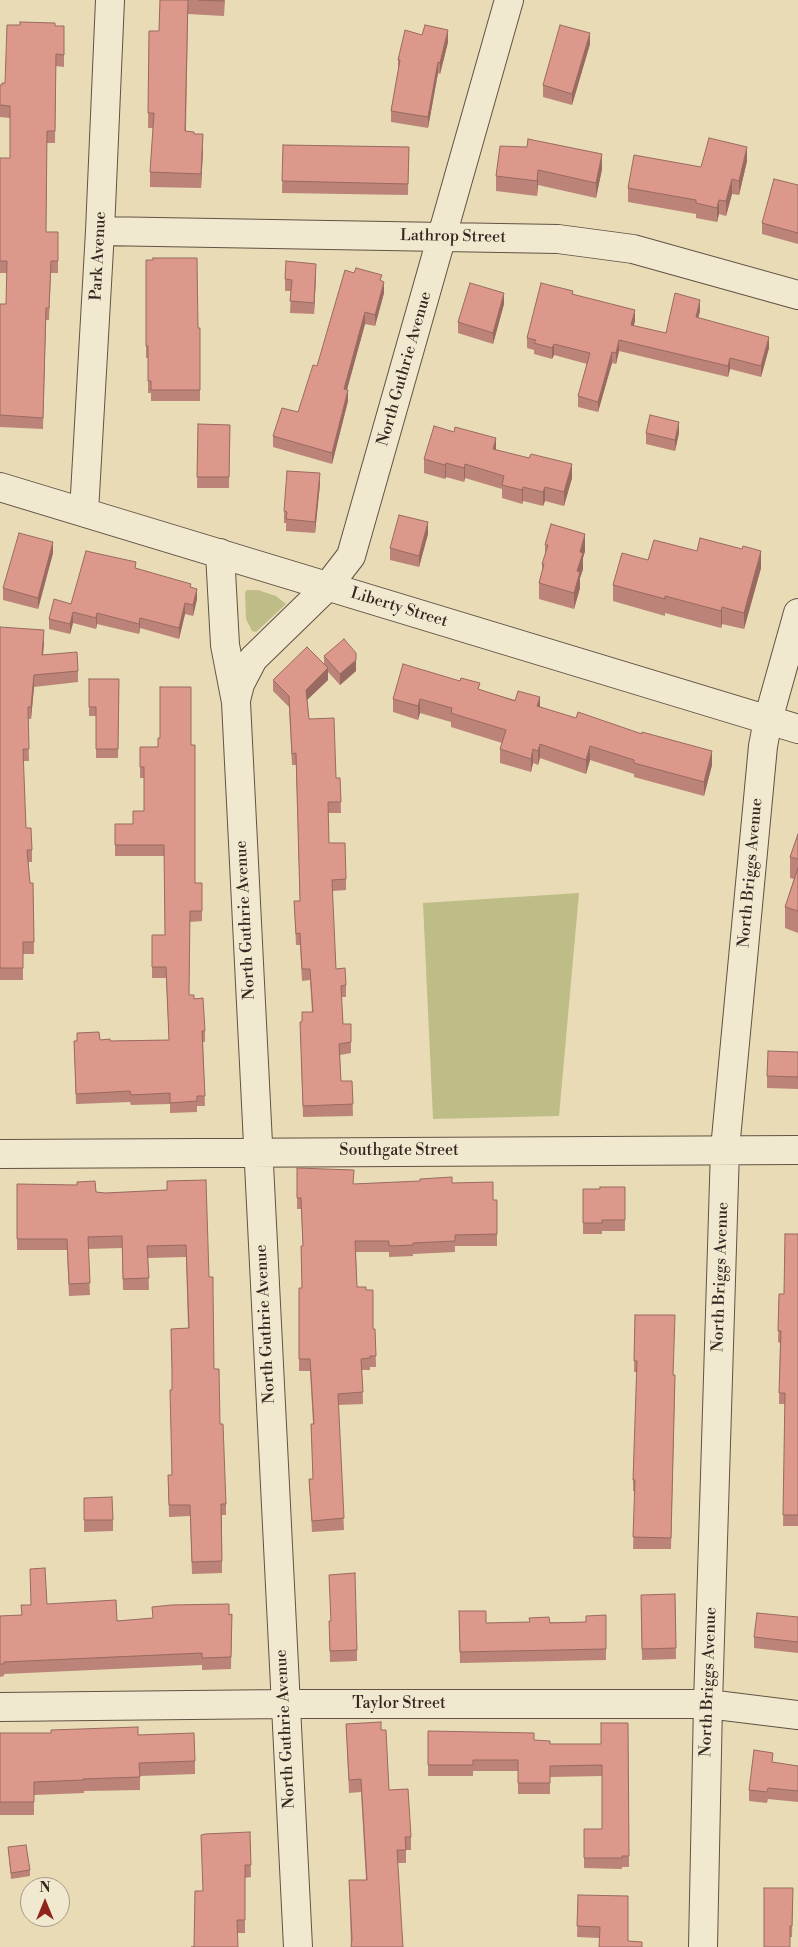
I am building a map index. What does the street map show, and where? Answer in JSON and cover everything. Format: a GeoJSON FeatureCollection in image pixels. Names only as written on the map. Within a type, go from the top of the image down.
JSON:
{"type":"FeatureCollection","features":[{"type":"Feature","properties":{"kind":"street","name":"Park Avenue"},"geometry":{"type":"LineString","coordinates":[[84,512],[100,231],[110,0]]}},
{"type":"Feature","properties":{"kind":"street","name":"North Guthrie Avenue"},"geometry":{"type":"LineString","coordinates":[[236,702],[245,671],[253,659],[327,587],[352,556],[509,0]]}},
{"type":"Feature","properties":{"kind":"street","name":"Lathrop Street"},"geometry":{"type":"LineString","coordinates":[[100,231],[558,239],[634,249],[798,295]]}},
{"type":"Feature","properties":{"kind":"street","name":"Liberty Street"},"geometry":{"type":"LineString","coordinates":[[0,487],[798,729]]}},
{"type":"Feature","properties":{"kind":"street","name":"North Guthrie Avenue"},"geometry":{"type":"LineString","coordinates":[[220,553],[225,645],[236,702],[298,1947]]}},
{"type":"Feature","properties":{"kind":"street","name":"North Briggs Avenue"},"geometry":{"type":"LineString","coordinates":[[703,1947],[724,1149],[763,746],[768,720],[798,613]]}},
{"type":"Feature","properties":{"kind":"street","name":"Southgate Street"},"geometry":{"type":"LineString","coordinates":[[0,1154],[798,1150]]}},
{"type":"Feature","properties":{"kind":"street","name":"Taylor Street"},"geometry":{"type":"LineString","coordinates":[[0,1707],[285,1704],[708,1704],[798,1715]]}},
{"type":"Feature","properties":{"kind":"shaded area"},"geometry":{"type":"Polygon","coordinates":[[[247,590],[258,590],[276,596],[286,604],[256,632],[252,631],[246,619],[245,592],[247,590]]]}},
{"type":"Feature","properties":{"kind":"shaded area"},"geometry":{"type":"Polygon","coordinates":[[[579,893],[559,1116],[433,1119],[423,903],[579,893]]]}},
{"type":"Feature","properties":{"kind":"building"},"geometry":{"type":"Polygon","coordinates":[[[160,0],[188,0],[185,131],[203,134],[201,174],[150,172],[154,113],[148,113],[149,31],[159,31],[160,0]]]}},
{"type":"Feature","properties":{"kind":"building"},"geometry":{"type":"Polygon","coordinates":[[[20,22],[55,23],[55,26],[64,26],[64,55],[56,54],[55,131],[47,131],[46,232],[58,232],[58,261],[51,261],[49,308],[46,308],[43,418],[0,415],[0,304],[6,304],[7,261],[0,261],[0,158],[10,158],[10,106],[0,105],[0,85],[5,83],[7,25],[20,25],[20,22]]]}},
{"type":"Feature","properties":{"kind":"building"},"geometry":{"type":"Polygon","coordinates":[[[425,25],[448,30],[440,63],[438,62],[428,117],[391,111],[400,60],[398,60],[405,30],[422,35],[425,25]]]}},
{"type":"Feature","properties":{"kind":"building"},"geometry":{"type":"Polygon","coordinates":[[[560,25],[590,33],[572,94],[543,85],[560,25]]]}},
{"type":"Feature","properties":{"kind":"building"},"geometry":{"type":"Polygon","coordinates":[[[709,138],[747,147],[739,181],[732,179],[726,201],[719,200],[717,208],[696,203],[696,200],[628,188],[634,155],[701,167],[709,138]]]}},
{"type":"Feature","properties":{"kind":"building"},"geometry":{"type":"Polygon","coordinates":[[[528,139],[602,154],[596,183],[538,170],[537,181],[496,176],[500,146],[527,147],[528,139]]]}},
{"type":"Feature","properties":{"kind":"building"},"geometry":{"type":"Polygon","coordinates":[[[283,145],[409,147],[408,184],[282,181],[283,145]]]}},
{"type":"Feature","properties":{"kind":"building"},"geometry":{"type":"Polygon","coordinates":[[[774,179],[798,185],[798,233],[762,223],[774,179]]]}},
{"type":"Feature","properties":{"kind":"building"},"geometry":{"type":"Polygon","coordinates":[[[153,258],[197,258],[200,390],[151,390],[151,381],[148,381],[148,346],[146,346],[146,260],[153,260],[153,258]]]}},
{"type":"Feature","properties":{"kind":"building"},"geometry":{"type":"Polygon","coordinates":[[[286,261],[316,264],[314,303],[290,301],[292,280],[285,279],[286,261]]]}},
{"type":"Feature","properties":{"kind":"building"},"geometry":{"type":"Polygon","coordinates":[[[356,268],[382,275],[380,280],[384,282],[375,315],[365,312],[344,389],[348,390],[332,453],[273,436],[282,408],[298,412],[313,365],[317,366],[345,270],[354,273],[356,268]]]}},
{"type":"Feature","properties":{"kind":"building"},"geometry":{"type":"Polygon","coordinates":[[[470,283],[504,293],[493,333],[458,322],[470,283]]]}},
{"type":"Feature","properties":{"kind":"building"},"geometry":{"type":"Polygon","coordinates":[[[541,283],[573,291],[572,294],[635,310],[631,325],[666,333],[675,293],[700,300],[696,317],[769,337],[761,366],[730,358],[728,366],[619,340],[616,353],[612,352],[598,402],[578,396],[590,353],[554,344],[552,348],[534,343],[536,340],[527,338],[541,283]]]}},
{"type":"Feature","properties":{"kind":"building"},"geometry":{"type":"Polygon","coordinates":[[[650,415],[679,422],[675,440],[646,433],[650,415]]]}},
{"type":"Feature","properties":{"kind":"building"},"geometry":{"type":"Polygon","coordinates":[[[198,424],[230,425],[229,477],[197,477],[198,424]]]}},
{"type":"Feature","properties":{"kind":"building"},"geometry":{"type":"Polygon","coordinates":[[[434,426],[454,432],[455,427],[496,438],[493,449],[529,458],[531,454],[572,464],[564,492],[545,487],[543,492],[523,487],[522,490],[502,485],[504,476],[465,464],[464,468],[424,459],[434,426]]]}},
{"type":"Feature","properties":{"kind":"building"},"geometry":{"type":"Polygon","coordinates":[[[287,471],[320,473],[315,522],[286,519],[287,512],[284,511],[287,471]]]}},
{"type":"Feature","properties":{"kind":"building"},"geometry":{"type":"Polygon","coordinates":[[[399,515],[428,522],[419,556],[390,548],[399,515]]]}},
{"type":"Feature","properties":{"kind":"building"},"geometry":{"type":"Polygon","coordinates":[[[551,524],[585,534],[580,552],[583,553],[577,571],[580,572],[574,593],[539,583],[548,545],[545,545],[551,524]]]}},
{"type":"Feature","properties":{"kind":"building"},"geometry":{"type":"Polygon","coordinates":[[[19,533],[53,542],[38,598],[3,588],[19,533]]]}},
{"type":"Feature","properties":{"kind":"building"},"geometry":{"type":"Polygon","coordinates":[[[700,538],[742,549],[743,546],[761,551],[744,613],[722,607],[721,611],[613,585],[622,553],[648,560],[654,540],[697,551],[700,538]]]}},
{"type":"Feature","properties":{"kind":"building"},"geometry":{"type":"Polygon","coordinates":[[[86,551],[136,562],[135,568],[191,584],[190,587],[197,589],[193,605],[185,603],[179,628],[140,618],[139,624],[97,613],[96,618],[73,612],[70,624],[49,619],[54,599],[71,604],[86,551]]]}},
{"type":"Feature","properties":{"kind":"building"},"geometry":{"type":"Polygon","coordinates":[[[0,627],[44,630],[42,655],[77,652],[78,671],[34,675],[31,707],[28,707],[29,749],[23,749],[26,828],[31,828],[32,850],[27,850],[30,883],[33,883],[34,942],[23,942],[23,968],[0,968],[0,627]]]}},
{"type":"Feature","properties":{"kind":"building"},"geometry":{"type":"Polygon","coordinates":[[[344,639],[356,653],[356,660],[340,674],[324,656],[344,639]]]}},
{"type":"Feature","properties":{"kind":"building"},"geometry":{"type":"Polygon","coordinates":[[[307,647],[328,668],[306,690],[309,719],[334,718],[336,778],[340,778],[341,802],[328,802],[329,843],[345,843],[346,879],[332,880],[336,969],[345,968],[346,985],[341,986],[343,1024],[351,1024],[351,1042],[339,1044],[341,1081],[352,1081],[353,1104],[303,1106],[300,1022],[302,1022],[302,1012],[313,1012],[310,969],[302,969],[300,933],[296,934],[294,901],[300,901],[296,753],[292,754],[289,696],[273,680],[307,647]]]}},
{"type":"Feature","properties":{"kind":"building"},"geometry":{"type":"Polygon","coordinates":[[[403,664],[460,681],[461,678],[480,683],[478,689],[515,701],[518,691],[540,697],[537,706],[576,718],[578,712],[642,734],[642,732],[712,751],[704,782],[634,763],[634,760],[590,746],[586,760],[540,744],[538,751],[533,749],[531,759],[500,749],[506,730],[451,713],[452,708],[420,699],[418,706],[393,699],[403,664]]]}},
{"type":"Feature","properties":{"kind":"building"},"geometry":{"type":"Polygon","coordinates":[[[89,679],[119,679],[118,749],[96,749],[96,707],[89,707],[89,679]]]}},
{"type":"Feature","properties":{"kind":"building"},"geometry":{"type":"Polygon","coordinates":[[[160,687],[191,687],[191,745],[195,745],[195,883],[202,883],[202,911],[190,911],[189,995],[194,995],[194,999],[203,998],[205,1031],[202,1031],[205,1096],[197,1096],[197,1101],[170,1103],[170,1093],[131,1095],[130,1091],[76,1094],[74,1041],[77,1041],[77,1033],[99,1032],[100,1040],[169,1040],[166,967],[152,967],[152,935],[165,935],[164,845],[115,845],[115,824],[133,824],[133,811],[144,811],[144,767],[140,767],[140,747],[158,747],[158,738],[160,738],[160,687]]]}},
{"type":"Feature","properties":{"kind":"building"},"geometry":{"type":"Polygon","coordinates":[[[798,834],[798,859],[790,857],[798,834]]]}},
{"type":"Feature","properties":{"kind":"building"},"geometry":{"type":"Polygon","coordinates":[[[798,868],[798,911],[785,907],[798,868]]]}},
{"type":"Feature","properties":{"kind":"building"},"geometry":{"type":"Polygon","coordinates":[[[768,1051],[798,1052],[798,1077],[767,1076],[768,1051]]]}},
{"type":"Feature","properties":{"kind":"building"},"geometry":{"type":"Polygon","coordinates":[[[297,1168],[354,1170],[353,1184],[420,1181],[420,1179],[452,1177],[452,1183],[493,1182],[493,1200],[497,1200],[497,1234],[455,1235],[455,1241],[413,1243],[413,1245],[389,1246],[389,1241],[355,1241],[357,1287],[366,1287],[366,1290],[373,1290],[373,1329],[375,1329],[376,1356],[361,1359],[363,1392],[338,1394],[344,1518],[312,1521],[309,1479],[313,1479],[311,1424],[314,1424],[310,1359],[299,1359],[299,1288],[302,1288],[301,1246],[303,1246],[301,1198],[297,1198],[297,1168]]]}},
{"type":"Feature","properties":{"kind":"building"},"geometry":{"type":"Polygon","coordinates":[[[206,1180],[209,1277],[213,1277],[214,1369],[219,1369],[220,1424],[223,1424],[226,1504],[221,1504],[222,1561],[192,1562],[190,1505],[169,1505],[168,1475],[172,1475],[171,1329],[189,1328],[186,1245],[147,1246],[149,1278],[123,1279],[122,1236],[88,1237],[90,1283],[69,1284],[67,1239],[17,1239],[17,1184],[77,1185],[77,1182],[95,1181],[96,1192],[105,1193],[167,1190],[167,1181],[206,1180]]]}},
{"type":"Feature","properties":{"kind":"building"},"geometry":{"type":"Polygon","coordinates":[[[600,1187],[625,1187],[625,1220],[602,1220],[602,1223],[583,1223],[583,1189],[600,1189],[600,1187]]]}},
{"type":"Feature","properties":{"kind":"building"},"geometry":{"type":"Polygon","coordinates":[[[785,1234],[798,1234],[798,1515],[783,1515],[785,1393],[779,1393],[781,1331],[778,1331],[779,1294],[784,1294],[785,1234]]]}},
{"type":"Feature","properties":{"kind":"building"},"geometry":{"type":"Polygon","coordinates":[[[635,1315],[675,1315],[671,1538],[633,1537],[637,1361],[634,1361],[635,1315]]]}},
{"type":"Feature","properties":{"kind":"building"},"geometry":{"type":"Polygon","coordinates":[[[112,1497],[113,1520],[84,1520],[84,1498],[112,1497]]]}},
{"type":"Feature","properties":{"kind":"building"},"geometry":{"type":"Polygon","coordinates":[[[45,1568],[47,1604],[116,1600],[117,1621],[153,1618],[152,1607],[229,1604],[229,1615],[232,1614],[231,1657],[202,1658],[202,1653],[4,1662],[4,1664],[0,1664],[0,1616],[22,1615],[21,1605],[31,1605],[30,1569],[45,1568]]]}},
{"type":"Feature","properties":{"kind":"building"},"geometry":{"type":"Polygon","coordinates":[[[355,1573],[357,1650],[330,1651],[329,1575],[355,1573]]]}},
{"type":"Feature","properties":{"kind":"building"},"geometry":{"type":"Polygon","coordinates":[[[675,1594],[676,1648],[642,1649],[641,1595],[675,1594]]]}},
{"type":"Feature","properties":{"kind":"building"},"geometry":{"type":"Polygon","coordinates":[[[459,1611],[486,1611],[486,1623],[530,1622],[529,1618],[549,1617],[550,1623],[586,1622],[586,1616],[606,1615],[606,1649],[460,1652],[459,1611]]]}},
{"type":"Feature","properties":{"kind":"building"},"geometry":{"type":"Polygon","coordinates":[[[757,1613],[798,1617],[798,1642],[754,1637],[757,1613]]]}},
{"type":"Feature","properties":{"kind":"building"},"geometry":{"type":"Polygon","coordinates":[[[381,1722],[381,1730],[386,1730],[389,1790],[408,1789],[411,1837],[405,1837],[406,1850],[397,1850],[403,1947],[351,1947],[349,1880],[367,1880],[361,1779],[349,1780],[346,1724],[381,1722]]]}},
{"type":"Feature","properties":{"kind":"building"},"geometry":{"type":"Polygon","coordinates":[[[601,1723],[628,1723],[629,1856],[622,1856],[622,1858],[584,1858],[584,1829],[602,1829],[602,1765],[550,1766],[550,1783],[518,1783],[518,1760],[473,1760],[473,1765],[428,1765],[428,1731],[534,1733],[534,1740],[550,1741],[550,1744],[601,1744],[601,1723]]]}},
{"type":"Feature","properties":{"kind":"building"},"geometry":{"type":"Polygon","coordinates":[[[138,1727],[138,1735],[194,1733],[195,1761],[139,1763],[140,1777],[34,1782],[34,1802],[0,1802],[0,1733],[51,1733],[51,1730],[138,1727]]]}},
{"type":"Feature","properties":{"kind":"building"},"geometry":{"type":"Polygon","coordinates":[[[754,1750],[773,1753],[772,1762],[798,1766],[798,1791],[768,1788],[767,1792],[749,1790],[754,1750]]]}},
{"type":"Feature","properties":{"kind":"building"},"geometry":{"type":"Polygon","coordinates":[[[250,1832],[251,1865],[245,1865],[245,1920],[237,1920],[238,1947],[194,1947],[195,1891],[203,1891],[201,1835],[250,1832]]]}},
{"type":"Feature","properties":{"kind":"building"},"geometry":{"type":"Polygon","coordinates":[[[26,1845],[30,1870],[11,1873],[8,1847],[26,1845]]]}},
{"type":"Feature","properties":{"kind":"building"},"geometry":{"type":"Polygon","coordinates":[[[764,1888],[793,1888],[790,1947],[764,1947],[764,1888]]]}},
{"type":"Feature","properties":{"kind":"building"},"geometry":{"type":"Polygon","coordinates":[[[578,1895],[628,1896],[628,1941],[642,1942],[642,1947],[599,1947],[600,1927],[577,1926],[578,1895]]]}}]}
